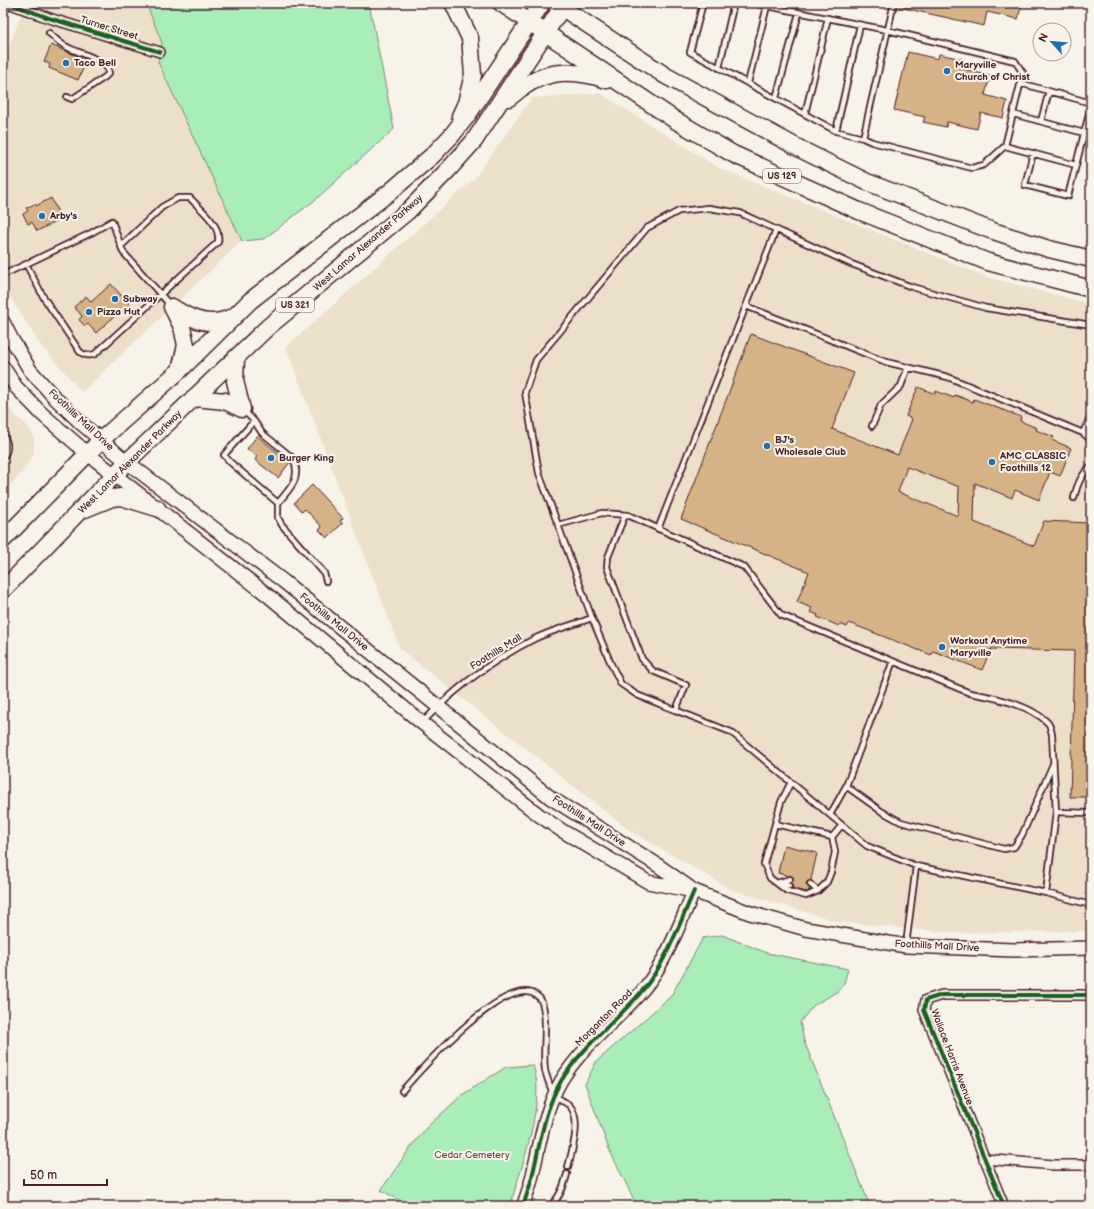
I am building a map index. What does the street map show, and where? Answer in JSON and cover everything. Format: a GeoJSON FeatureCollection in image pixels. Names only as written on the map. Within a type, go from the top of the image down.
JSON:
{"type":"FeatureCollection","features":[{"type":"Feature","properties":{"kind":"highway"},"geometry":{"type":"LineString","coordinates":[[452,135],[466,103],[472,75],[470,38],[453,3]]}},
{"type":"Feature","properties":{"kind":"highway","name":"US 129"},"geometry":{"type":"LineString","coordinates":[[501,3],[675,120],[733,154],[860,210],[988,262],[1091,289]]}},
{"type":"Feature","properties":{"kind":"highway","name":"US 321"},"geometry":{"type":"LineString","coordinates":[[3,540],[101,440],[179,370],[250,301],[391,191],[433,155],[452,135],[530,23],[542,3]]}},
{"type":"Feature","properties":{"kind":"highway"},"geometry":{"type":"LineString","coordinates":[[561,5],[666,76],[804,151],[867,182],[990,230],[1049,249],[1091,259]]}},
{"type":"Feature","properties":{"kind":"highway","name":"West Lamar Alexander Parkway"},"geometry":{"type":"LineString","coordinates":[[3,590],[127,462],[268,327],[408,211],[449,169],[474,141],[497,108],[546,33],[561,5]]}},
{"type":"Feature","properties":{"kind":"highway"},"geometry":{"type":"LineString","coordinates":[[497,108],[521,87],[540,77],[554,73],[573,72],[594,76],[624,86]]}},
{"type":"Feature","properties":{"kind":"highway"},"geometry":{"type":"LineString","coordinates":[[172,307],[189,317],[202,321],[215,322],[233,317]]}},
{"type":"Feature","properties":{"kind":"highway"},"geometry":{"type":"LineString","coordinates":[[172,307],[182,327],[186,345],[179,370]]}},
{"type":"Feature","properties":{"kind":"highway"},"geometry":{"type":"LineString","coordinates":[[236,358],[235,381],[242,409]]}},
{"type":"Feature","properties":{"kind":"highway"},"geometry":{"type":"LineString","coordinates":[[195,398],[225,401],[242,409]]}},
{"type":"Feature","properties":{"kind":"highway"},"geometry":{"type":"LineString","coordinates":[[80,511],[112,498],[121,497],[157,508]]}},
{"type":"Feature","properties":{"kind":"highway"},"geometry":{"type":"LineString","coordinates":[[3,525],[22,521]]}},
{"type":"Feature","properties":{"kind":"main road"},"geometry":{"type":"LineString","coordinates":[[3,7],[4,3]]}},
{"type":"Feature","properties":{"kind":"main road","name":"Foothills Mall Drive"},"geometry":{"type":"LineString","coordinates":[[3,322],[30,370],[54,398],[127,462],[283,581],[551,798],[656,864],[694,892]]}},
{"type":"Feature","properties":{"kind":"main road","name":"Foothills Mall Drive"},"geometry":{"type":"LineString","coordinates":[[3,367],[16,387],[37,409],[88,454],[270,597],[422,723],[539,814],[578,841],[648,882],[694,892],[750,913],[806,929],[906,946],[1014,950],[1091,948]]}},
{"type":"Feature","properties":{"kind":"street","name":"Turner Street"},"geometry":{"type":"LineString","coordinates":[[8,3],[49,18],[160,52]]}},
{"type":"Feature","properties":{"kind":"street","name":"Morganton Road"},"geometry":{"type":"LineString","coordinates":[[523,1206],[532,1179],[548,1110],[560,1082],[577,1057],[634,1000],[651,979],[663,960],[694,892]]}},
{"type":"Feature","properties":{"kind":"street","name":"Wallace Harris Avenue"},"geometry":{"type":"LineString","coordinates":[[1004,1206],[924,1010],[926,1000],[942,995],[1091,995]]}},
{"type":"Feature","properties":{"kind":"street"},"geometry":{"type":"LineString","coordinates":[[984,1159],[1054,1165],[1091,1165]]}},
{"type":"Feature","properties":{"kind":"lane"},"geometry":{"type":"LineString","coordinates":[[703,3],[690,52],[836,131],[972,168],[984,165],[1004,146],[1023,73],[1015,60],[887,30],[752,3]]}},
{"type":"Feature","properties":{"kind":"lane"},"geometry":{"type":"LineString","coordinates":[[719,68],[734,3]]}},
{"type":"Feature","properties":{"kind":"lane"},"geometry":{"type":"LineString","coordinates":[[863,138],[894,3]]}},
{"type":"Feature","properties":{"kind":"lane"},"geometry":{"type":"LineString","coordinates":[[748,83],[767,6]]}},
{"type":"Feature","properties":{"kind":"lane"},"geometry":{"type":"LineString","coordinates":[[776,98],[799,12]]}},
{"type":"Feature","properties":{"kind":"lane"},"geometry":{"type":"LineString","coordinates":[[805,114],[828,18]]}},
{"type":"Feature","properties":{"kind":"lane"},"geometry":{"type":"LineString","coordinates":[[836,131],[860,25]]}},
{"type":"Feature","properties":{"kind":"lane"},"geometry":{"type":"LineString","coordinates":[[49,33],[66,47],[103,64],[108,69],[109,73],[105,77],[72,99],[67,97]]}},
{"type":"Feature","properties":{"kind":"lane"},"geometry":{"type":"LineString","coordinates":[[1020,83],[1091,104],[1068,196],[1025,185],[1033,153]]}},
{"type":"Feature","properties":{"kind":"lane"},"geometry":{"type":"LineString","coordinates":[[1041,121],[1049,91]]}},
{"type":"Feature","properties":{"kind":"lane"},"geometry":{"type":"LineString","coordinates":[[1013,114],[1084,133]]}},
{"type":"Feature","properties":{"kind":"lane"},"geometry":{"type":"LineString","coordinates":[[1004,146],[1076,165]]}},
{"type":"Feature","properties":{"kind":"lane"},"geometry":{"type":"LineString","coordinates":[[26,264],[44,298],[80,352],[88,356],[95,354],[218,242],[219,234],[215,225],[190,198],[178,198],[162,207],[121,246]]}},
{"type":"Feature","properties":{"kind":"lane"},"geometry":{"type":"LineString","coordinates":[[1091,325],[986,308],[912,287],[849,263],[740,213],[709,208],[679,211],[647,228],[536,360],[525,392],[539,473],[592,618],[621,684],[637,695],[731,732],[867,846],[916,866],[1046,893],[1091,905]]}},
{"type":"Feature","properties":{"kind":"lane"},"geometry":{"type":"LineString","coordinates":[[3,275],[91,234],[112,221],[123,252],[172,307]]}},
{"type":"Feature","properties":{"kind":"lane"},"geometry":{"type":"LineString","coordinates":[[658,529],[776,230]]}},
{"type":"Feature","properties":{"kind":"lane"},"geometry":{"type":"LineString","coordinates":[[746,306],[886,362],[948,377],[1083,433],[1091,440]]}},
{"type":"Feature","properties":{"kind":"lane"},"geometry":{"type":"LineString","coordinates":[[872,426],[881,405],[901,386],[908,367]]}},
{"type":"Feature","properties":{"kind":"lane"},"geometry":{"type":"LineString","coordinates":[[242,409],[254,420],[262,433],[293,458],[296,464],[298,472],[294,482],[278,503],[278,518],[282,525],[324,573],[326,581]]}},
{"type":"Feature","properties":{"kind":"lane"},"geometry":{"type":"LineString","coordinates":[[1083,433],[1091,415]]}},
{"type":"Feature","properties":{"kind":"lane"},"geometry":{"type":"LineString","coordinates":[[254,420],[224,456],[278,503]]}},
{"type":"Feature","properties":{"kind":"lane"},"geometry":{"type":"LineString","coordinates":[[3,435],[7,440],[7,446],[6,454],[3,458]]}},
{"type":"Feature","properties":{"kind":"lane"},"geometry":{"type":"LineString","coordinates":[[1074,498],[1077,484],[1091,466]]}},
{"type":"Feature","properties":{"kind":"lane"},"geometry":{"type":"LineString","coordinates":[[558,525],[602,513],[628,515],[744,567],[780,615],[970,693],[995,698],[1028,709],[1049,723],[1052,734],[1056,812],[1046,893]]}},
{"type":"Feature","properties":{"kind":"lane"},"geometry":{"type":"LineString","coordinates":[[625,515],[608,557],[607,567],[642,659],[653,671],[686,685],[676,710]]}},
{"type":"Feature","properties":{"kind":"lane","name":"Foothills Mall"},"geometry":{"type":"LineString","coordinates":[[422,723],[438,706],[485,668],[535,639],[592,618]]}},
{"type":"Feature","properties":{"kind":"lane"},"geometry":{"type":"LineString","coordinates":[[830,815],[846,786],[893,661]]}},
{"type":"Feature","properties":{"kind":"lane"},"geometry":{"type":"LineString","coordinates":[[846,786],[881,811],[901,822],[1004,849],[1014,847],[1022,836],[1054,762]]}},
{"type":"Feature","properties":{"kind":"lane"},"geometry":{"type":"LineString","coordinates":[[791,782],[781,802],[764,864],[770,878],[787,891],[806,896],[818,891],[827,882],[831,872],[835,852],[832,837]]}},
{"type":"Feature","properties":{"kind":"lane"},"geometry":{"type":"LineString","coordinates":[[1056,812],[1091,813]]}},
{"type":"Feature","properties":{"kind":"lane"},"geometry":{"type":"LineString","coordinates":[[775,824],[832,837]]}},
{"type":"Feature","properties":{"kind":"lane"},"geometry":{"type":"LineString","coordinates":[[832,837],[842,825]]}},
{"type":"Feature","properties":{"kind":"lane"},"geometry":{"type":"LineString","coordinates":[[906,946],[916,866]]}},
{"type":"Feature","properties":{"kind":"lane"},"geometry":{"type":"LineString","coordinates":[[777,883],[790,880]]}},
{"type":"Feature","properties":{"kind":"lane"},"geometry":{"type":"LineString","coordinates":[[777,883],[789,886]]}},
{"type":"Feature","properties":{"kind":"lane"},"geometry":{"type":"LineString","coordinates":[[810,884],[818,891]]}},
{"type":"Feature","properties":{"kind":"lane"},"geometry":{"type":"LineString","coordinates":[[809,891],[818,891]]}},
{"type":"Feature","properties":{"kind":"lane"},"geometry":{"type":"LineString","coordinates":[[402,1091],[456,1034],[489,1008],[511,996],[527,992],[537,995],[541,1000],[544,1012],[545,1070],[554,1096],[570,1106],[574,1113],[576,1133],[568,1167]]}},
{"type":"Feature","properties":{"kind":"lane"},"geometry":{"type":"LineString","coordinates":[[550,1206],[556,1201],[564,1185],[567,1174]]}},
{"type":"Feature","properties":{"kind":"shaded area"},"geometry":{"type":"Polygon","coordinates":[[[26,3],[146,3],[162,43],[158,62],[242,241],[82,392],[38,342],[10,296],[3,275],[3,61],[26,3]]]}},
{"type":"Feature","properties":{"kind":"shaded area"},"geometry":{"type":"Polygon","coordinates":[[[600,93],[719,168],[987,277],[1091,304],[1091,931],[954,933],[839,922],[732,890],[629,830],[400,649],[286,347],[474,179],[532,98],[600,93]]]}},
{"type":"Feature","properties":{"kind":"shaded area"},"geometry":{"type":"Polygon","coordinates":[[[3,400],[15,415],[28,426],[34,437],[34,453],[20,475],[3,492],[3,400]]]}},
{"type":"Feature","properties":{"kind":"green space"},"geometry":{"type":"Polygon","coordinates":[[[146,3],[369,3],[394,129],[315,200],[264,239],[242,241],[158,62],[162,43],[146,3]]]}},
{"type":"Feature","properties":{"kind":"green space"},"geometry":{"type":"Polygon","coordinates":[[[722,935],[767,953],[848,969],[844,983],[838,991],[813,1006],[800,1022],[804,1041],[870,1206],[637,1206],[609,1149],[585,1084],[596,1062],[671,996],[703,938],[722,935]]]}},
{"type":"Feature","properties":{"kind":"green space","name":"Cedar Cemetery"},"geometry":{"type":"Polygon","coordinates":[[[533,1065],[537,1089],[534,1119],[510,1206],[397,1206],[399,1200],[381,1190],[427,1127],[462,1095],[506,1067],[533,1065]]]}},
{"type":"Feature","properties":{"kind":"building"},"geometry":{"type":"Polygon","coordinates":[[[899,3],[1022,3],[1018,19],[987,12],[984,26],[899,7],[899,3]]]}},
{"type":"Feature","properties":{"kind":"building","name":"Taco Bell"},"geometry":{"type":"Polygon","coordinates":[[[51,45],[87,60],[78,80],[49,68],[50,64],[44,62],[51,45]]]}},
{"type":"Feature","properties":{"kind":"building"},"geometry":{"type":"Polygon","coordinates":[[[908,52],[938,59],[939,54],[962,59],[960,68],[990,76],[985,95],[1007,101],[1003,118],[981,113],[977,129],[947,122],[946,127],[923,122],[925,117],[894,110],[908,52]]]}},
{"type":"Feature","properties":{"kind":"building","name":"Arby's"},"geometry":{"type":"Polygon","coordinates":[[[51,198],[61,219],[37,231],[32,222],[28,224],[23,214],[28,211],[26,208],[35,204],[36,206],[51,198]]]}},
{"type":"Feature","properties":{"kind":"building"},"geometry":{"type":"Polygon","coordinates":[[[111,284],[130,305],[120,314],[118,313],[96,333],[88,324],[85,326],[79,320],[82,316],[74,307],[86,296],[91,302],[111,284]]]}},
{"type":"Feature","properties":{"kind":"building"},"geometry":{"type":"Polygon","coordinates":[[[751,334],[854,373],[832,429],[898,455],[912,419],[906,416],[918,387],[935,394],[936,391],[954,398],[955,395],[973,402],[974,399],[1021,417],[1020,421],[1037,428],[1036,430],[1054,437],[1052,440],[1071,448],[1060,476],[1050,472],[1039,500],[1015,490],[1012,498],[975,483],[974,522],[1034,546],[1044,521],[1091,523],[1091,797],[1070,797],[1074,651],[991,649],[982,670],[933,651],[931,655],[849,623],[847,627],[840,624],[839,626],[817,617],[818,615],[810,612],[812,608],[797,602],[809,572],[681,519],[751,334]],[[907,467],[898,492],[958,516],[959,487],[907,467]]]}},
{"type":"Feature","properties":{"kind":"building","name":"Burger King"},"geometry":{"type":"Polygon","coordinates":[[[257,436],[290,462],[278,478],[255,460],[257,456],[247,449],[257,436]]]}},
{"type":"Feature","properties":{"kind":"building"},"geometry":{"type":"Polygon","coordinates":[[[312,485],[343,518],[340,521],[343,523],[327,538],[319,530],[322,527],[305,509],[302,512],[294,503],[312,485]]]}},
{"type":"Feature","properties":{"kind":"building"},"geometry":{"type":"Polygon","coordinates":[[[784,845],[817,853],[811,880],[806,883],[809,891],[806,892],[792,888],[793,885],[791,883],[794,880],[793,877],[778,873],[784,845]]]}},
{"type":"Feature","properties":{"kind":"cycle path"},"geometry":{"type":"LineString","coordinates":[[8,3],[49,18],[160,52]]}},
{"type":"Feature","properties":{"kind":"cycle path"},"geometry":{"type":"LineString","coordinates":[[523,1206],[531,1181],[546,1116],[555,1092],[569,1068],[651,980],[665,956],[694,891]]}},
{"type":"Feature","properties":{"kind":"cycle path"},"geometry":{"type":"LineString","coordinates":[[1004,1206],[924,1010],[926,1000],[942,995],[1091,995]]}},
{"type":"Feature","properties":{"kind":"place","name":"Taco Bell"},"geometry":{"type":"Point","coordinates":[66,63]}},
{"type":"Feature","properties":{"kind":"place","name":"Maryville Church of Christ"},"geometry":{"type":"Point","coordinates":[947,71]}},
{"type":"Feature","properties":{"kind":"place","name":"Arby's"},"geometry":{"type":"Point","coordinates":[42,216]}},
{"type":"Feature","properties":{"kind":"place","name":"Subway"},"geometry":{"type":"Point","coordinates":[115,299]}},
{"type":"Feature","properties":{"kind":"place","name":"Pizza Hut"},"geometry":{"type":"Point","coordinates":[89,312]}},
{"type":"Feature","properties":{"kind":"place","name":"BJ's Wholesale Club"},"geometry":{"type":"Point","coordinates":[767,446]}},
{"type":"Feature","properties":{"kind":"place","name":"Burger King"},"geometry":{"type":"Point","coordinates":[271,458]}},
{"type":"Feature","properties":{"kind":"place","name":"AMC CLASSIC Foothills 12"},"geometry":{"type":"Point","coordinates":[992,462]}},
{"type":"Feature","properties":{"kind":"place","name":"Workout Anytime Maryville"},"geometry":{"type":"Point","coordinates":[942,647]}}]}
